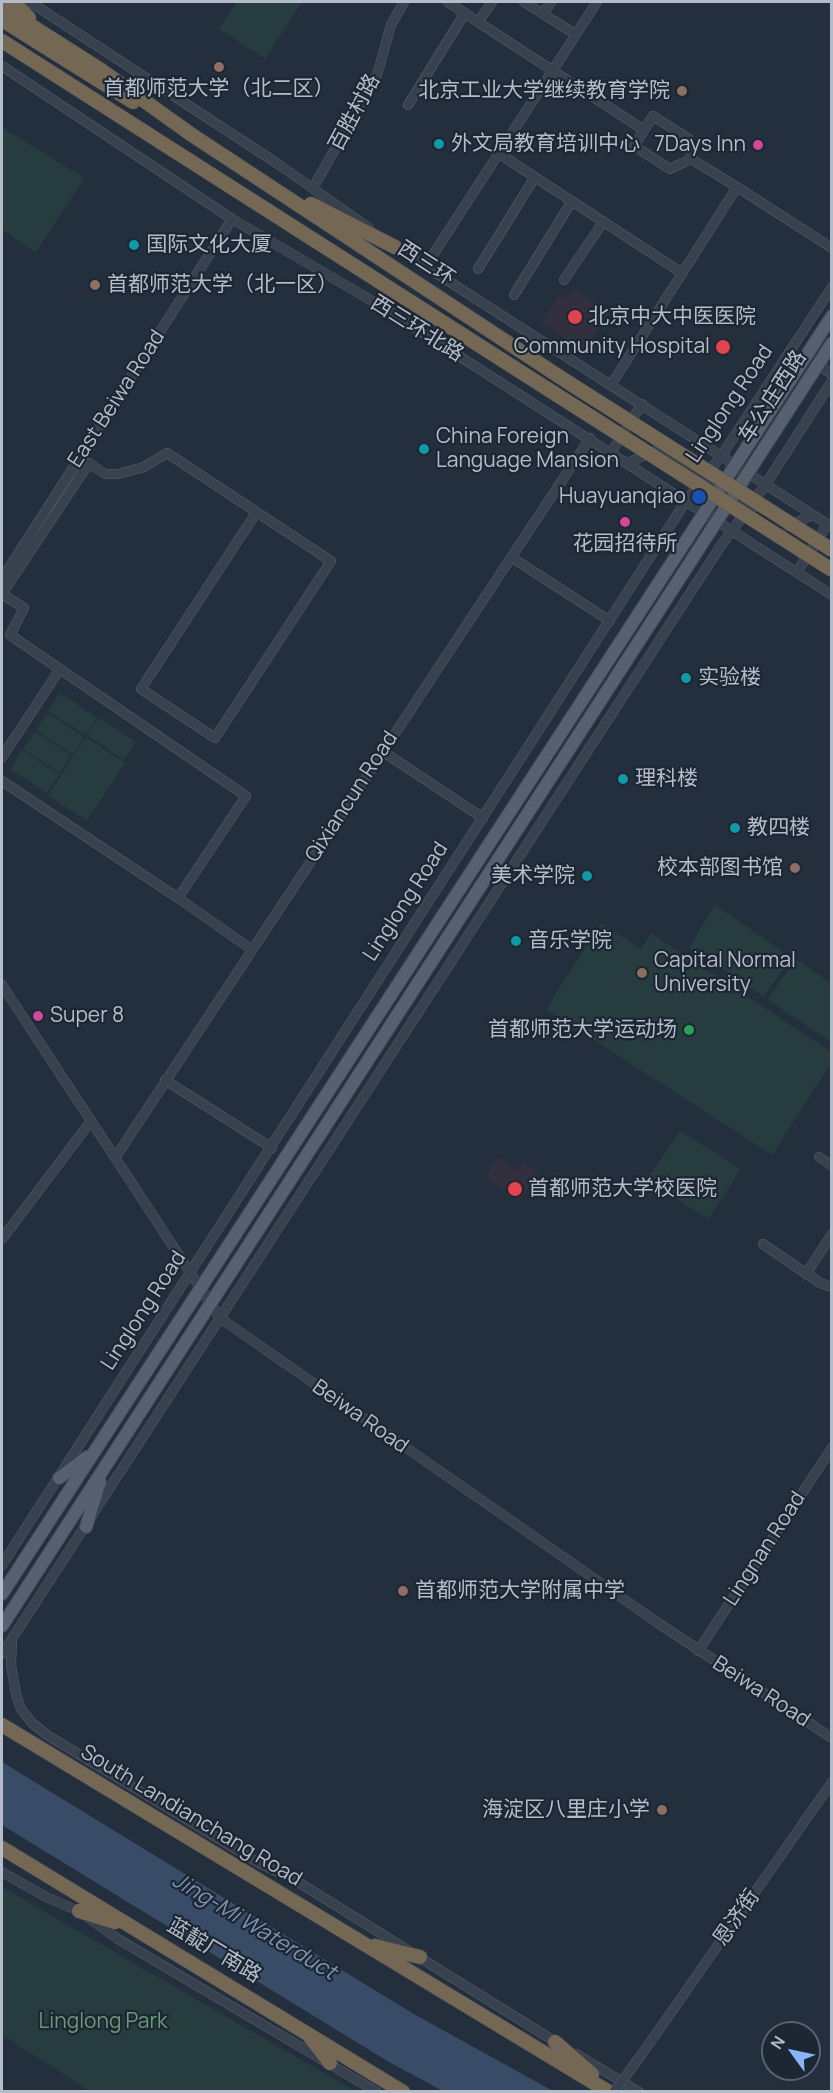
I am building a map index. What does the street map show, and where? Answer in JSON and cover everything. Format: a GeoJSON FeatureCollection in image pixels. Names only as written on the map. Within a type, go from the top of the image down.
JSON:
{"type":"FeatureCollection","features":[{"type":"Feature","properties":{"kind":"highway"},"geometry":{"type":"LineString","coordinates":[[13,2],[45,34]]}},
{"type":"Feature","properties":{"kind":"highway","name":"西三环"},"geometry":{"type":"LineString","coordinates":[[2,7],[101,70],[192,135],[566,381],[831,550]]}},
{"type":"Feature","properties":{"kind":"highway"},"geometry":{"type":"LineString","coordinates":[[2,20],[92,83],[181,154]]}},
{"type":"Feature","properties":{"kind":"highway"},"geometry":{"type":"LineString","coordinates":[[2,28],[92,83],[192,135]]}},
{"type":"Feature","properties":{"kind":"highway","name":"西三环"},"geometry":{"type":"LineString","coordinates":[[2,41],[831,570]]}},
{"type":"Feature","properties":{"kind":"highway"},"geometry":{"type":"LineString","coordinates":[[253,175],[395,247]]}},
{"type":"Feature","properties":{"kind":"highway","name":"South Landianchang Road"},"geometry":{"type":"LineString","coordinates":[[2,1725],[359,1942]]}},
{"type":"Feature","properties":{"kind":"highway","name":"蓝靛厂南路"},"geometry":{"type":"LineString","coordinates":[[2,1848],[403,2091]]}},
{"type":"Feature","properties":{"kind":"highway"},"geometry":{"type":"LineString","coordinates":[[79,1911],[136,1929]]}},
{"type":"Feature","properties":{"kind":"highway"},"geometry":{"type":"LineString","coordinates":[[359,1942],[420,1957]]}},
{"type":"Feature","properties":{"kind":"highway"},"geometry":{"type":"LineString","coordinates":[[359,1942],[611,2091]]}},
{"type":"Feature","properties":{"kind":"highway"},"geometry":{"type":"LineString","coordinates":[[305,2030],[330,2063]]}},
{"type":"Feature","properties":{"kind":"highway"},"geometry":{"type":"LineString","coordinates":[[555,2042],[611,2091]]}},
{"type":"Feature","properties":{"kind":"main road","name":"Linglong Road"},"geometry":{"type":"LineString","coordinates":[[2,1594],[831,316]]}},
{"type":"Feature","properties":{"kind":"main road","name":"车公庄西路"},"geometry":{"type":"LineString","coordinates":[[716,521],[830,350]]}},
{"type":"Feature","properties":{"kind":"main road"},"geometry":{"type":"LineString","coordinates":[[2,1626],[716,521]]}},
{"type":"Feature","properties":{"kind":"main road"},"geometry":{"type":"LineString","coordinates":[[59,1478],[95,1451]]}},
{"type":"Feature","properties":{"kind":"main road"},"geometry":{"type":"LineString","coordinates":[[86,1527],[104,1468]]}},
{"type":"Feature","properties":{"kind":"street"},"geometry":{"type":"LineString","coordinates":[[30,2],[313,188],[425,267],[722,455],[829,526],[797,572]]}},
{"type":"Feature","properties":{"kind":"street","name":"百胜村路"},"geometry":{"type":"LineString","coordinates":[[313,188],[377,75],[391,25],[404,2]]}},
{"type":"Feature","properties":{"kind":"street"},"geometry":{"type":"LineString","coordinates":[[448,2],[644,130]]}},
{"type":"Feature","properties":{"kind":"street"},"geometry":{"type":"LineString","coordinates":[[478,22],[492,2]]}},
{"type":"Feature","properties":{"kind":"street"},"geometry":{"type":"LineString","coordinates":[[524,2],[575,34]]}},
{"type":"Feature","properties":{"kind":"street"},"geometry":{"type":"LineString","coordinates":[[543,14],[551,2]]}},
{"type":"Feature","properties":{"kind":"street"},"geometry":{"type":"LineString","coordinates":[[425,267],[597,2]]}},
{"type":"Feature","properties":{"kind":"street"},"geometry":{"type":"LineString","coordinates":[[408,105],[465,13]]}},
{"type":"Feature","properties":{"kind":"street","name":"西三环北路"},"geometry":{"type":"LineString","coordinates":[[2,66],[232,219],[381,306],[590,438],[831,595]]}},
{"type":"Feature","properties":{"kind":"street"},"geometry":{"type":"LineString","coordinates":[[653,116],[689,139],[691,159],[670,169],[634,146],[653,116]]}},
{"type":"Feature","properties":{"kind":"street"},"geometry":{"type":"LineString","coordinates":[[498,153],[682,273]]}},
{"type":"Feature","properties":{"kind":"street"},"geometry":{"type":"LineString","coordinates":[[691,159],[831,248]]}},
{"type":"Feature","properties":{"kind":"street"},"geometry":{"type":"LineString","coordinates":[[478,269],[535,177]]}},
{"type":"Feature","properties":{"kind":"street"},"geometry":{"type":"LineString","coordinates":[[611,385],[737,187]]}},
{"type":"Feature","properties":{"kind":"street"},"geometry":{"type":"LineString","coordinates":[[514,295],[572,201]]}},
{"type":"Feature","properties":{"kind":"street","name":"East Beiwa Road"},"geometry":{"type":"LineString","coordinates":[[2,579],[232,219]]}},
{"type":"Feature","properties":{"kind":"street"},"geometry":{"type":"LineString","coordinates":[[564,280],[603,222]]}},
{"type":"Feature","properties":{"kind":"street","name":"Linglong Road"},"geometry":{"type":"LineString","coordinates":[[2,1565],[191,1275],[686,501],[722,455],[831,287]]}},
{"type":"Feature","properties":{"kind":"street"},"geometry":{"type":"LineString","coordinates":[[818,365],[831,374]]}},
{"type":"Feature","properties":{"kind":"street"},"geometry":{"type":"LineString","coordinates":[[2,1654],[752,507],[831,381]]}},
{"type":"Feature","properties":{"kind":"street"},"geometry":{"type":"LineString","coordinates":[[611,452],[642,404]]}},
{"type":"Feature","properties":{"kind":"street","name":"Qixiancun Road"},"geometry":{"type":"LineString","coordinates":[[115,1158],[590,438]]}},
{"type":"Feature","properties":{"kind":"street"},"geometry":{"type":"LineString","coordinates":[[627,462],[660,449],[785,528],[813,515]]}},
{"type":"Feature","properties":{"kind":"street"},"geometry":{"type":"LineString","coordinates":[[178,898],[246,796],[10,635],[24,608],[2,594],[89,463],[105,474],[118,474],[144,467],[167,453],[331,561],[215,738],[141,689],[256,513]]}},
{"type":"Feature","properties":{"kind":"street"},"geometry":{"type":"LineString","coordinates":[[511,557],[610,621]]}},
{"type":"Feature","properties":{"kind":"street"},"geometry":{"type":"LineString","coordinates":[[2,757],[60,669]]}},
{"type":"Feature","properties":{"kind":"street"},"geometry":{"type":"LineString","coordinates":[[382,751],[483,818]]}},
{"type":"Feature","properties":{"kind":"street"},"geometry":{"type":"LineString","coordinates":[[2,782],[251,949]]}},
{"type":"Feature","properties":{"kind":"street","name":"Beiwa Road"},"geometry":{"type":"LineString","coordinates":[[2,985],[220,1318],[698,1651],[831,1738]]}},
{"type":"Feature","properties":{"kind":"street"},"geometry":{"type":"LineString","coordinates":[[165,1080],[272,1148]]}},
{"type":"Feature","properties":{"kind":"street"},"geometry":{"type":"LineString","coordinates":[[2,1239],[91,1121]]}},
{"type":"Feature","properties":{"kind":"street"},"geometry":{"type":"LineString","coordinates":[[819,1157],[831,1166]]}},
{"type":"Feature","properties":{"kind":"street"},"geometry":{"type":"LineString","coordinates":[[806,1274],[831,1234]]}},
{"type":"Feature","properties":{"kind":"street"},"geometry":{"type":"LineString","coordinates":[[763,1245],[806,1274],[831,1287]]}},
{"type":"Feature","properties":{"kind":"street","name":"Lingnan Road"},"geometry":{"type":"LineString","coordinates":[[698,1651],[831,1448]]}},
{"type":"Feature","properties":{"kind":"street"},"geometry":{"type":"LineString","coordinates":[[12,1638],[11,1665],[21,1709],[32,1723],[47,1735],[257,1862],[298,1882],[555,2042],[639,2091]]}},
{"type":"Feature","properties":{"kind":"street","name":"恩济街"},"geometry":{"type":"LineString","coordinates":[[611,2091],[642,2054],[831,1782]]}},
{"type":"Feature","properties":{"kind":"street","name":"蓝靛厂南路"},"geometry":{"type":"LineString","coordinates":[[2,1872],[46,1897],[79,1911],[118,1939],[377,2091]]}},
{"type":"Feature","properties":{"kind":"shaded area","name":"北京中大中医医院"},"geometry":{"type":"Polygon","coordinates":[[[573,288],[610,312],[584,351],[541,323],[560,293],[567,298],[573,288]]]}},
{"type":"Feature","properties":{"kind":"shaded area","name":"首都师范大学校医院"},"geometry":{"type":"Polygon","coordinates":[[[498,1157],[518,1170],[524,1162],[539,1172],[520,1200],[484,1177],[498,1157]]]}},
{"type":"Feature","properties":{"kind":"green space"},"geometry":{"type":"Polygon","coordinates":[[[237,2],[302,2],[265,59],[219,29],[237,2]]]}},
{"type":"Feature","properties":{"kind":"green space"},"geometry":{"type":"Polygon","coordinates":[[[2,127],[84,178],[36,252],[2,230],[2,127]]]}},
{"type":"Feature","properties":{"kind":"green space"},"geometry":{"type":"Polygon","coordinates":[[[60,693],[97,718],[86,735],[48,711],[60,693]]]}},
{"type":"Feature","properties":{"kind":"green space"},"geometry":{"type":"Polygon","coordinates":[[[47,713],[84,737],[73,755],[36,730],[47,713]]]}},
{"type":"Feature","properties":{"kind":"green space"},"geometry":{"type":"Polygon","coordinates":[[[98,718],[136,742],[124,760],[87,735],[98,718]]]}},
{"type":"Feature","properties":{"kind":"green space"},"geometry":{"type":"Polygon","coordinates":[[[35,732],[72,756],[60,773],[23,749],[35,732]]]}},
{"type":"Feature","properties":{"kind":"green space"},"geometry":{"type":"Polygon","coordinates":[[[86,737],[125,763],[87,821],[48,795],[86,737]]]}},
{"type":"Feature","properties":{"kind":"green space"},"geometry":{"type":"Polygon","coordinates":[[[22,750],[59,774],[47,793],[10,769],[22,750]]]}},
{"type":"Feature","properties":{"kind":"green space"},"geometry":{"type":"Polygon","coordinates":[[[715,905],[791,957],[764,997],[689,947],[715,905]]]}},
{"type":"Feature","properties":{"kind":"green space","name":"首都师范大学运动场"},"geometry":{"type":"Polygon","coordinates":[[[601,923],[641,949],[651,933],[831,1052],[831,1063],[772,1155],[546,1009],[601,923]]]}},
{"type":"Feature","properties":{"kind":"green space"},"geometry":{"type":"Polygon","coordinates":[[[795,959],[831,983],[831,1042],[768,1000],[795,959]]]}},
{"type":"Feature","properties":{"kind":"green space"},"geometry":{"type":"Polygon","coordinates":[[[680,1131],[741,1169],[708,1219],[647,1179],[680,1131]]]}},
{"type":"Feature","properties":{"kind":"green space","name":"Linglong Park"},"geometry":{"type":"Polygon","coordinates":[[[2,1887],[355,2091],[90,2091],[2,2035],[2,1887]]]}},
{"type":"Feature","properties":{"kind":"water","name":"Jing-Mi Waterduct"},"geometry":{"type":"Polygon","coordinates":[[[2,1762],[412,2013],[553,2091],[443,2091],[389,2062],[2,1825],[2,1762]]]}},
{"type":"Feature","properties":{"kind":"place","name":"首都师范大学（北二区）"},"geometry":{"type":"Point","coordinates":[219,67]}},
{"type":"Feature","properties":{"kind":"place","name":"北京工业大学继续教育学院"},"geometry":{"type":"Point","coordinates":[682,91]}},
{"type":"Feature","properties":{"kind":"place","name":"外文局教育培训中心"},"geometry":{"type":"Point","coordinates":[439,144]}},
{"type":"Feature","properties":{"kind":"place","name":"7Days Inn"},"geometry":{"type":"Point","coordinates":[758,145]}},
{"type":"Feature","properties":{"kind":"place","name":"国际文化大厦"},"geometry":{"type":"Point","coordinates":[134,245]}},
{"type":"Feature","properties":{"kind":"place","name":"首都师范大学（北一区）"},"geometry":{"type":"Point","coordinates":[95,285]}},
{"type":"Feature","properties":{"kind":"place","name":"北京中大中医医院"},"geometry":{"type":"Point","coordinates":[575,317]}},
{"type":"Feature","properties":{"kind":"place","name":"Community Hospital"},"geometry":{"type":"Point","coordinates":[723,347]}},
{"type":"Feature","properties":{"kind":"place","name":"China Foreign Language Mansion"},"geometry":{"type":"Point","coordinates":[424,449]}},
{"type":"Feature","properties":{"kind":"place","name":"Huayuanqiao"},"geometry":{"type":"Point","coordinates":[699,497]}},
{"type":"Feature","properties":{"kind":"place","name":"花园招待所"},"geometry":{"type":"Point","coordinates":[625,522]}},
{"type":"Feature","properties":{"kind":"place","name":"实验楼"},"geometry":{"type":"Point","coordinates":[686,678]}},
{"type":"Feature","properties":{"kind":"place","name":"理科楼"},"geometry":{"type":"Point","coordinates":[623,779]}},
{"type":"Feature","properties":{"kind":"place","name":"教四楼"},"geometry":{"type":"Point","coordinates":[735,828]}},
{"type":"Feature","properties":{"kind":"place","name":"校本部图书馆"},"geometry":{"type":"Point","coordinates":[795,868]}},
{"type":"Feature","properties":{"kind":"place","name":"美术学院"},"geometry":{"type":"Point","coordinates":[587,876]}},
{"type":"Feature","properties":{"kind":"place","name":"音乐学院"},"geometry":{"type":"Point","coordinates":[516,941]}},
{"type":"Feature","properties":{"kind":"place","name":"Capital Normal University"},"geometry":{"type":"Point","coordinates":[642,973]}},
{"type":"Feature","properties":{"kind":"place","name":"Super 8"},"geometry":{"type":"Point","coordinates":[38,1016]}},
{"type":"Feature","properties":{"kind":"place","name":"首都师范大学运动场"},"geometry":{"type":"Point","coordinates":[689,1030]}},
{"type":"Feature","properties":{"kind":"place","name":"首都师范大学校医院"},"geometry":{"type":"Point","coordinates":[515,1189]}},
{"type":"Feature","properties":{"kind":"place","name":"首都师范大学附属中学"},"geometry":{"type":"Point","coordinates":[403,1591]}},
{"type":"Feature","properties":{"kind":"place","name":"海淀区八里庄小学"},"geometry":{"type":"Point","coordinates":[662,1810]}}]}
